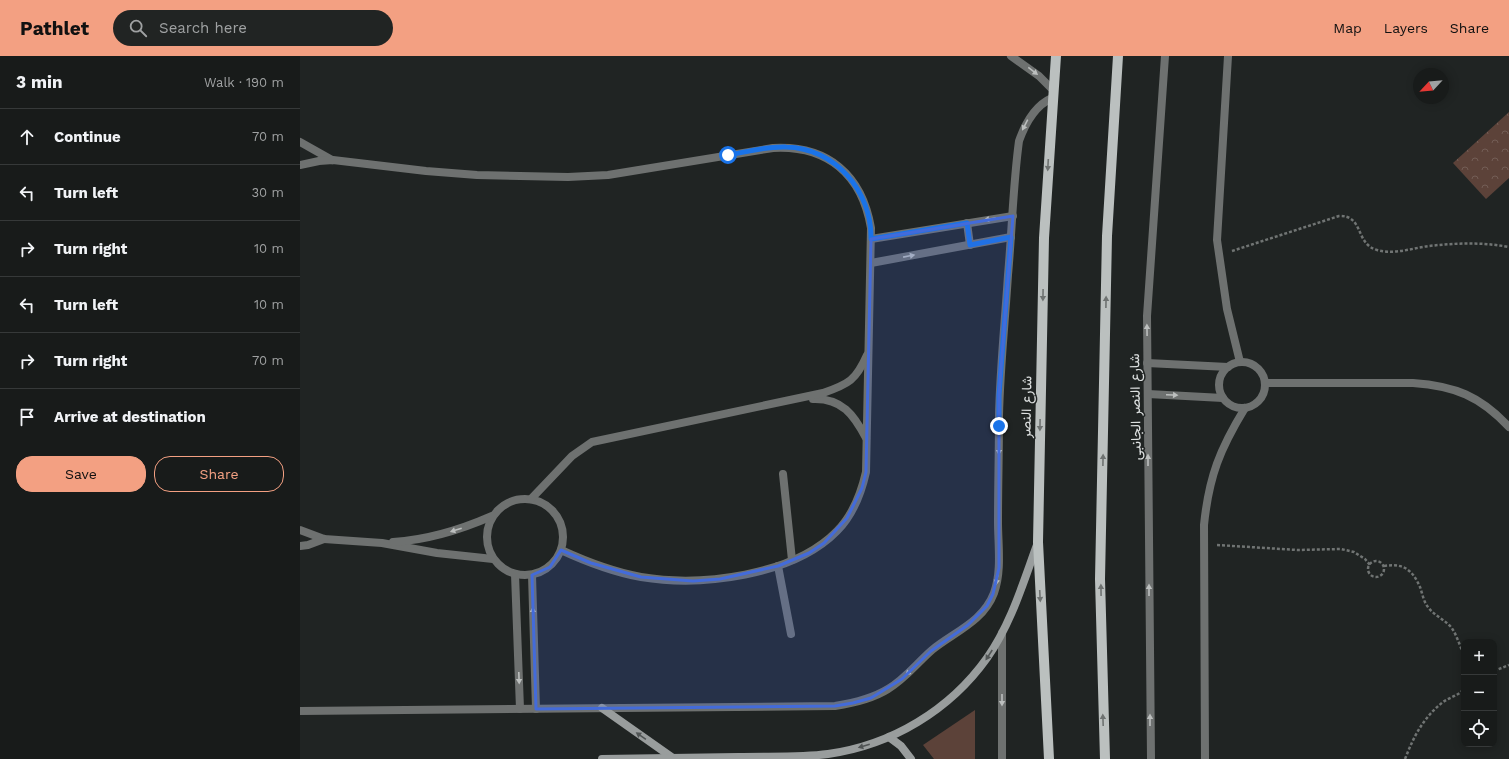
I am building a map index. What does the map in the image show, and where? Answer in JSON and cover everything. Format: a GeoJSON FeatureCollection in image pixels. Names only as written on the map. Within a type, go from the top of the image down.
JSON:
{"type":"FeatureCollection","features":[{"type":"Feature","properties":{"kind":"main road","name":"شارع النصر"},"geometry":{"type":"LineString","coordinates":[[1049,759],[1038,542],[1044,238],[1052,94],[1056,56]]}},
{"type":"Feature","properties":{"kind":"main road"},"geometry":{"type":"LineString","coordinates":[[1105,759],[1100,579],[1107,236],[1118,56]]}},
{"type":"Feature","properties":{"kind":"main road"},"geometry":{"type":"LineString","coordinates":[[602,759],[828,754],[849,750],[889,737],[909,728],[927,717],[960,690],[988,657],[1009,620],[1038,542]]}},
{"type":"Feature","properties":{"kind":"main road"},"geometry":{"type":"LineString","coordinates":[[602,708],[673,758]]}},
{"type":"Feature","properties":{"kind":"main road"},"geometry":{"type":"LineString","coordinates":[[889,737],[901,746],[911,759]]}},
{"type":"Feature","properties":{"kind":"street"},"geometry":{"type":"LineString","coordinates":[[300,711],[835,706],[871,698],[887,690],[902,679],[931,651],[949,637],[968,626],[978,617],[987,606],[993,594],[999,568],[999,395],[1017,154],[1023,129],[1029,118],[1052,94],[1039,76],[1011,56]]}},
{"type":"Feature","properties":{"kind":"street","name":"شارع النصر الجانبى"},"geometry":{"type":"LineString","coordinates":[[1151,759],[1147,316],[1165,56]]}},
{"type":"Feature","properties":{"kind":"street"},"geometry":{"type":"LineString","coordinates":[[1228,56],[1217,240],[1226,303],[1240,362]]}},
{"type":"Feature","properties":{"kind":"street"},"geometry":{"type":"LineString","coordinates":[[300,142],[333,160]]}},
{"type":"Feature","properties":{"kind":"street"},"geometry":{"type":"LineString","coordinates":[[300,166],[319,161],[333,160],[426,171],[477,175],[568,177],[608,175],[787,147],[800,148],[813,152],[836,165],[857,186],[869,213],[871,228],[866,472],[856,504],[848,518],[824,543],[809,553],[778,566],[744,575],[720,579],[694,581],[641,577],[616,572],[591,564],[561,550]]}},
{"type":"Feature","properties":{"kind":"street"},"geometry":{"type":"LineString","coordinates":[[871,239],[1013,216]]}},
{"type":"Feature","properties":{"kind":"street"},"geometry":{"type":"LineString","coordinates":[[967,223],[970,245]]}},
{"type":"Feature","properties":{"kind":"street"},"geometry":{"type":"LineString","coordinates":[[871,263],[1011,237]]}},
{"type":"Feature","properties":{"kind":"street"},"geometry":{"type":"LineString","coordinates":[[531,499],[572,456],[592,442],[797,400],[823,393],[844,386],[860,371],[869,350]]}},
{"type":"Feature","properties":{"kind":"street"},"geometry":{"type":"LineString","coordinates":[[1240,362],[1246,362],[1256,368],[1263,377],[1265,383],[1262,396],[1258,402],[1245,408],[1237,408],[1229,404],[1223,398],[1219,390],[1219,382],[1222,373],[1228,367],[1240,362]]}},
{"type":"Feature","properties":{"kind":"street"},"geometry":{"type":"LineString","coordinates":[[1148,363],[1228,367]]}},
{"type":"Feature","properties":{"kind":"street"},"geometry":{"type":"LineString","coordinates":[[1265,383],[1436,384],[1457,390],[1477,400],[1496,413],[1509,427]]}},
{"type":"Feature","properties":{"kind":"street"},"geometry":{"type":"LineString","coordinates":[[1148,394],[1223,398]]}},
{"type":"Feature","properties":{"kind":"street"},"geometry":{"type":"LineString","coordinates":[[797,400],[822,399],[841,405],[856,420],[866,439]]}},
{"type":"Feature","properties":{"kind":"street"},"geometry":{"type":"LineString","coordinates":[[1205,759],[1204,525],[1212,476],[1220,452],[1245,408]]}},
{"type":"Feature","properties":{"kind":"street"},"geometry":{"type":"LineString","coordinates":[[783,474],[792,560]]}},
{"type":"Feature","properties":{"kind":"street"},"geometry":{"type":"LineString","coordinates":[[520,499],[531,499],[542,502],[551,509],[558,518],[562,528],[563,540],[561,550],[550,567],[532,575],[521,576],[500,567],[488,548],[486,537],[492,516],[500,507],[509,502],[520,499]]}},
{"type":"Feature","properties":{"kind":"street"},"geometry":{"type":"LineString","coordinates":[[382,543],[433,537],[492,516]]}},
{"type":"Feature","properties":{"kind":"street"},"geometry":{"type":"LineString","coordinates":[[300,530],[324,539],[382,543],[437,553],[493,558]]}},
{"type":"Feature","properties":{"kind":"street"},"geometry":{"type":"LineString","coordinates":[[300,546],[308,545],[324,539]]}},
{"type":"Feature","properties":{"kind":"street"},"geometry":{"type":"LineString","coordinates":[[778,566],[791,634]]}},
{"type":"Feature","properties":{"kind":"street"},"geometry":{"type":"LineString","coordinates":[[515,574],[520,709]]}},
{"type":"Feature","properties":{"kind":"street"},"geometry":{"type":"LineString","coordinates":[[532,575],[536,709]]}},
{"type":"Feature","properties":{"kind":"street"},"geometry":{"type":"LineString","coordinates":[[1002,633],[1002,759]]}},
{"type":"Feature","properties":{"kind":"path"},"geometry":{"type":"LineString","coordinates":[[1219,255],[1339,216],[1349,217],[1354,220],[1362,238],[1368,245],[1376,250],[1385,252],[1461,243],[1495,244],[1509,247]]}},
{"type":"Feature","properties":{"kind":"path"},"geometry":{"type":"LineString","coordinates":[[1204,544],[1297,550],[1341,549],[1354,552],[1365,559],[1370,565]]}},
{"type":"Feature","properties":{"kind":"path"},"geometry":{"type":"LineString","coordinates":[[1377,561],[1381,562],[1384,566],[1383,574],[1376,577],[1369,573],[1368,568],[1370,565],[1377,561]]}},
{"type":"Feature","properties":{"kind":"path"},"geometry":{"type":"LineString","coordinates":[[1384,566],[1399,565],[1407,568],[1413,573],[1420,586],[1426,604],[1435,616],[1450,626],[1461,647]]}},
{"type":"Feature","properties":{"kind":"path"},"geometry":{"type":"LineString","coordinates":[[1497,670],[1509,665]]}},
{"type":"Feature","properties":{"kind":"path"},"geometry":{"type":"LineString","coordinates":[[1405,759],[1413,739],[1427,717],[1447,699],[1455,696],[1461,691]]}},
{"type":"Feature","properties":{"kind":"highlighted area"},"geometry":{"type":"Polygon","coordinates":[[[1013,216],[999,395],[999,568],[993,594],[987,606],[968,625],[931,651],[902,679],[871,698],[853,703],[835,706],[536,709],[532,575],[550,567],[561,550],[591,563],[641,577],[693,581],[720,579],[778,566],[809,553],[824,543],[847,518],[862,488],[866,472],[871,239],[1013,216]]]}},
{"type":"Feature","properties":{"kind":"green space"},"geometry":{"type":"Polygon","coordinates":[[[1509,112],[1509,178],[1486,199],[1453,163],[1509,112]]]}},
{"type":"Feature","properties":{"kind":"green space"},"geometry":{"type":"Polygon","coordinates":[[[975,710],[975,759],[934,759],[923,745],[975,710]]]}},
{"type":"Feature","properties":{"kind":"route"},"geometry":{"type":"LineString","coordinates":[[728,155],[787,147],[800,148],[825,158],[836,165],[857,186],[869,213],[871,239],[967,223],[970,245],[1011,237],[999,395],[999,426]]}}]}
